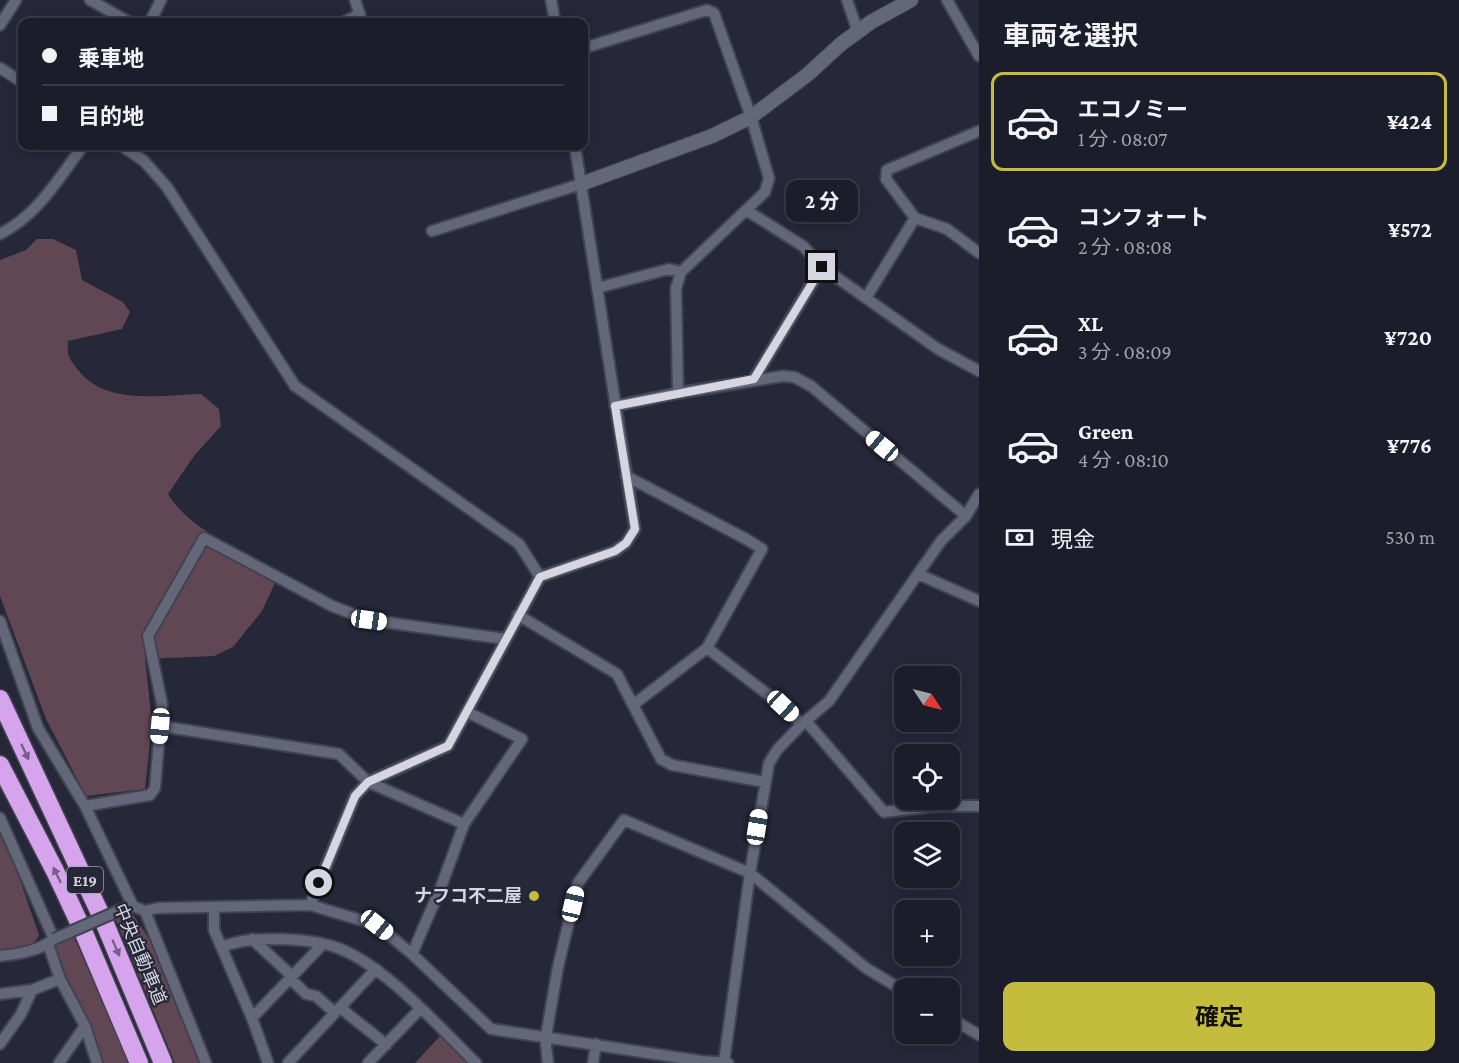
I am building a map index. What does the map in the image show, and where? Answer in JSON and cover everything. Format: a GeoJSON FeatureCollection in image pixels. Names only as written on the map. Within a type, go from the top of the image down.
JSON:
{"type":"FeatureCollection","features":[{"type":"Feature","properties":{"kind":"highway","name":"中央自動車道"},"geometry":{"type":"LineString","coordinates":[[0,699],[96,904],[164,1063]]}},
{"type":"Feature","properties":{"kind":"highway","name":"E19"},"geometry":{"type":"LineString","coordinates":[[0,765],[84,933],[139,1063]]}},
{"type":"Feature","properties":{"kind":"street"},"geometry":{"type":"LineString","coordinates":[[0,25],[16,0]]}},
{"type":"Feature","properties":{"kind":"street"},"geometry":{"type":"LineString","coordinates":[[90,0],[122,18]]}},
{"type":"Feature","properties":{"kind":"street"},"geometry":{"type":"LineString","coordinates":[[152,18],[161,0]]}},
{"type":"Feature","properties":{"kind":"street"},"geometry":{"type":"LineString","coordinates":[[355,0],[361,18]]}},
{"type":"Feature","properties":{"kind":"street"},"geometry":{"type":"LineString","coordinates":[[551,0],[554,18]]}},
{"type":"Feature","properties":{"kind":"street"},"geometry":{"type":"LineString","coordinates":[[847,0],[858,32]]}},
{"type":"Feature","properties":{"kind":"street"},"geometry":{"type":"LineString","coordinates":[[432,231],[581,184],[712,136],[751,117],[807,75],[841,44],[871,22],[911,0]]}},
{"type":"Feature","properties":{"kind":"street"},"geometry":{"type":"LineString","coordinates":[[947,0],[979,56]]}},
{"type":"Feature","properties":{"kind":"street"},"geometry":{"type":"LineString","coordinates":[[588,47],[707,10],[714,13],[751,117],[769,178],[765,192],[681,272],[676,288],[678,393]]}},
{"type":"Feature","properties":{"kind":"street"},"geometry":{"type":"LineString","coordinates":[[0,68],[18,79]]}},
{"type":"Feature","properties":{"kind":"street"},"geometry":{"type":"LineString","coordinates":[[979,131],[887,170],[886,179],[915,218],[947,229],[979,253]]}},
{"type":"Feature","properties":{"kind":"street"},"geometry":{"type":"LineString","coordinates":[[0,234],[16,226],[36,208],[79,150]]}},
{"type":"Feature","properties":{"kind":"street"},"geometry":{"type":"LineString","coordinates":[[128,150],[144,161],[167,187],[295,386],[519,544],[540,577]]}},
{"type":"Feature","properties":{"kind":"street"},"geometry":{"type":"LineString","coordinates":[[310,905],[355,796],[368,782],[448,746],[540,577],[615,551],[626,543],[635,529],[576,150]]}},
{"type":"Feature","properties":{"kind":"street"},"geometry":{"type":"LineString","coordinates":[[746,210],[803,246],[822,267],[938,349],[979,371]]}},
{"type":"Feature","properties":{"kind":"street"},"geometry":{"type":"LineString","coordinates":[[866,298],[915,218]]}},
{"type":"Feature","properties":{"kind":"street"},"geometry":{"type":"LineString","coordinates":[[754,379],[822,267]]}},
{"type":"Feature","properties":{"kind":"street"},"geometry":{"type":"LineString","coordinates":[[597,288],[669,269],[681,272]]}},
{"type":"Feature","properties":{"kind":"street"},"geometry":{"type":"LineString","coordinates":[[615,406],[754,379],[794,377],[811,386],[966,516]]}},
{"type":"Feature","properties":{"kind":"street"},"geometry":{"type":"LineString","coordinates":[[626,476],[762,549],[707,648],[633,705]]}},
{"type":"Feature","properties":{"kind":"street"},"geometry":{"type":"LineString","coordinates":[[0,956],[22,954],[129,907],[145,911],[158,908],[310,905],[377,925],[412,954],[491,1029],[596,1044],[660,1059],[726,1063],[750,873],[769,763],[777,750],[804,722],[829,701],[941,541],[966,516],[979,494]]}},
{"type":"Feature","properties":{"kind":"street"},"geometry":{"type":"LineString","coordinates":[[85,806],[150,795],[155,788],[162,704],[148,636],[204,538],[332,606],[369,620],[506,639]]}},
{"type":"Feature","properties":{"kind":"street"},"geometry":{"type":"LineString","coordinates":[[918,574],[979,601]]}},
{"type":"Feature","properties":{"kind":"street"},"geometry":{"type":"LineString","coordinates":[[518,615],[617,674],[661,759],[672,765],[765,782]]}},
{"type":"Feature","properties":{"kind":"street"},"geometry":{"type":"LineString","coordinates":[[0,621],[38,728],[85,806],[129,907]]}},
{"type":"Feature","properties":{"kind":"street"},"geometry":{"type":"LineString","coordinates":[[707,648],[804,722],[884,812],[936,806],[979,806]]}},
{"type":"Feature","properties":{"kind":"street"},"geometry":{"type":"LineString","coordinates":[[412,954],[441,887],[464,824],[522,739],[467,712]]}},
{"type":"Feature","properties":{"kind":"street"},"geometry":{"type":"LineString","coordinates":[[160,726],[339,754],[368,782],[464,824]]}},
{"type":"Feature","properties":{"kind":"street"},"geometry":{"type":"LineString","coordinates":[[0,818],[51,942],[60,979],[85,1026],[97,1063]]}},
{"type":"Feature","properties":{"kind":"street"},"geometry":{"type":"LineString","coordinates":[[548,1063],[545,1036],[578,883],[624,820],[750,873],[866,968],[894,985]]}},
{"type":"Feature","properties":{"kind":"street"},"geometry":{"type":"LineString","coordinates":[[214,907],[214,930],[252,1018],[268,1063]]}},
{"type":"Feature","properties":{"kind":"street"},"geometry":{"type":"LineString","coordinates":[[145,911],[206,1063]]}},
{"type":"Feature","properties":{"kind":"street"},"geometry":{"type":"LineString","coordinates":[[222,947],[237,941],[252,939],[305,940],[351,954],[376,969],[476,1063]]}},
{"type":"Feature","properties":{"kind":"street"},"geometry":{"type":"LineString","coordinates":[[252,939],[306,994],[316,996],[367,1028],[386,1045]]}},
{"type":"Feature","properties":{"kind":"street"},"geometry":{"type":"LineString","coordinates":[[252,1018],[323,944]]}},
{"type":"Feature","properties":{"kind":"street"},"geometry":{"type":"LineString","coordinates":[[288,1063],[376,969]]}},
{"type":"Feature","properties":{"kind":"street"},"geometry":{"type":"LineString","coordinates":[[0,994],[32,990],[60,979]]}},
{"type":"Feature","properties":{"kind":"street"},"geometry":{"type":"LineString","coordinates":[[0,1044],[21,1014],[32,990]]}},
{"type":"Feature","properties":{"kind":"street"},"geometry":{"type":"LineString","coordinates":[[369,1063],[420,1009]]}},
{"type":"Feature","properties":{"kind":"street"},"geometry":{"type":"LineString","coordinates":[[960,1024],[979,1035]]}},
{"type":"Feature","properties":{"kind":"street"},"geometry":{"type":"LineString","coordinates":[[59,1063],[85,1026]]}},
{"type":"Feature","properties":{"kind":"street"},"geometry":{"type":"LineString","coordinates":[[593,1063],[596,1044]]}},
{"type":"Feature","properties":{"kind":"shaded area"},"geometry":{"type":"Polygon","coordinates":[[[37,239],[53,239],[76,250],[82,280],[123,302],[130,312],[122,329],[68,341],[68,354],[78,370],[103,389],[119,394],[152,396],[201,394],[219,409],[221,426],[194,456],[168,494],[177,507],[201,528],[272,567],[274,585],[262,611],[233,647],[214,656],[145,659],[152,722],[145,789],[86,796],[46,719],[0,596],[0,260],[26,250],[37,239]]]}},
{"type":"Feature","properties":{"kind":"shaded area"},"geometry":{"type":"Polygon","coordinates":[[[0,832],[19,877],[39,935],[29,946],[19,949],[0,950],[0,832]]]}},
{"type":"Feature","properties":{"kind":"shaded area"},"geometry":{"type":"Polygon","coordinates":[[[132,913],[154,946],[200,1063],[175,1063],[115,918],[132,913]]]}},
{"type":"Feature","properties":{"kind":"shaded area"},"geometry":{"type":"Polygon","coordinates":[[[74,937],[129,1063],[103,1063],[92,1030],[64,974],[55,948],[56,945],[74,937]]]}},
{"type":"Feature","properties":{"kind":"shaded area"},"geometry":{"type":"Polygon","coordinates":[[[441,1035],[471,1063],[415,1063],[441,1035]]]}},
{"type":"Feature","properties":{"kind":"place","name":"ナフコ不二屋"},"geometry":{"type":"Point","coordinates":[534,896]}},
{"type":"Feature","properties":{"kind":"route"},"geometry":{"type":"LineString","coordinates":[[319,883],[355,796],[368,782],[448,746],[540,577],[615,551],[626,543],[635,529],[615,406],[754,379],[822,267]]}}]}
